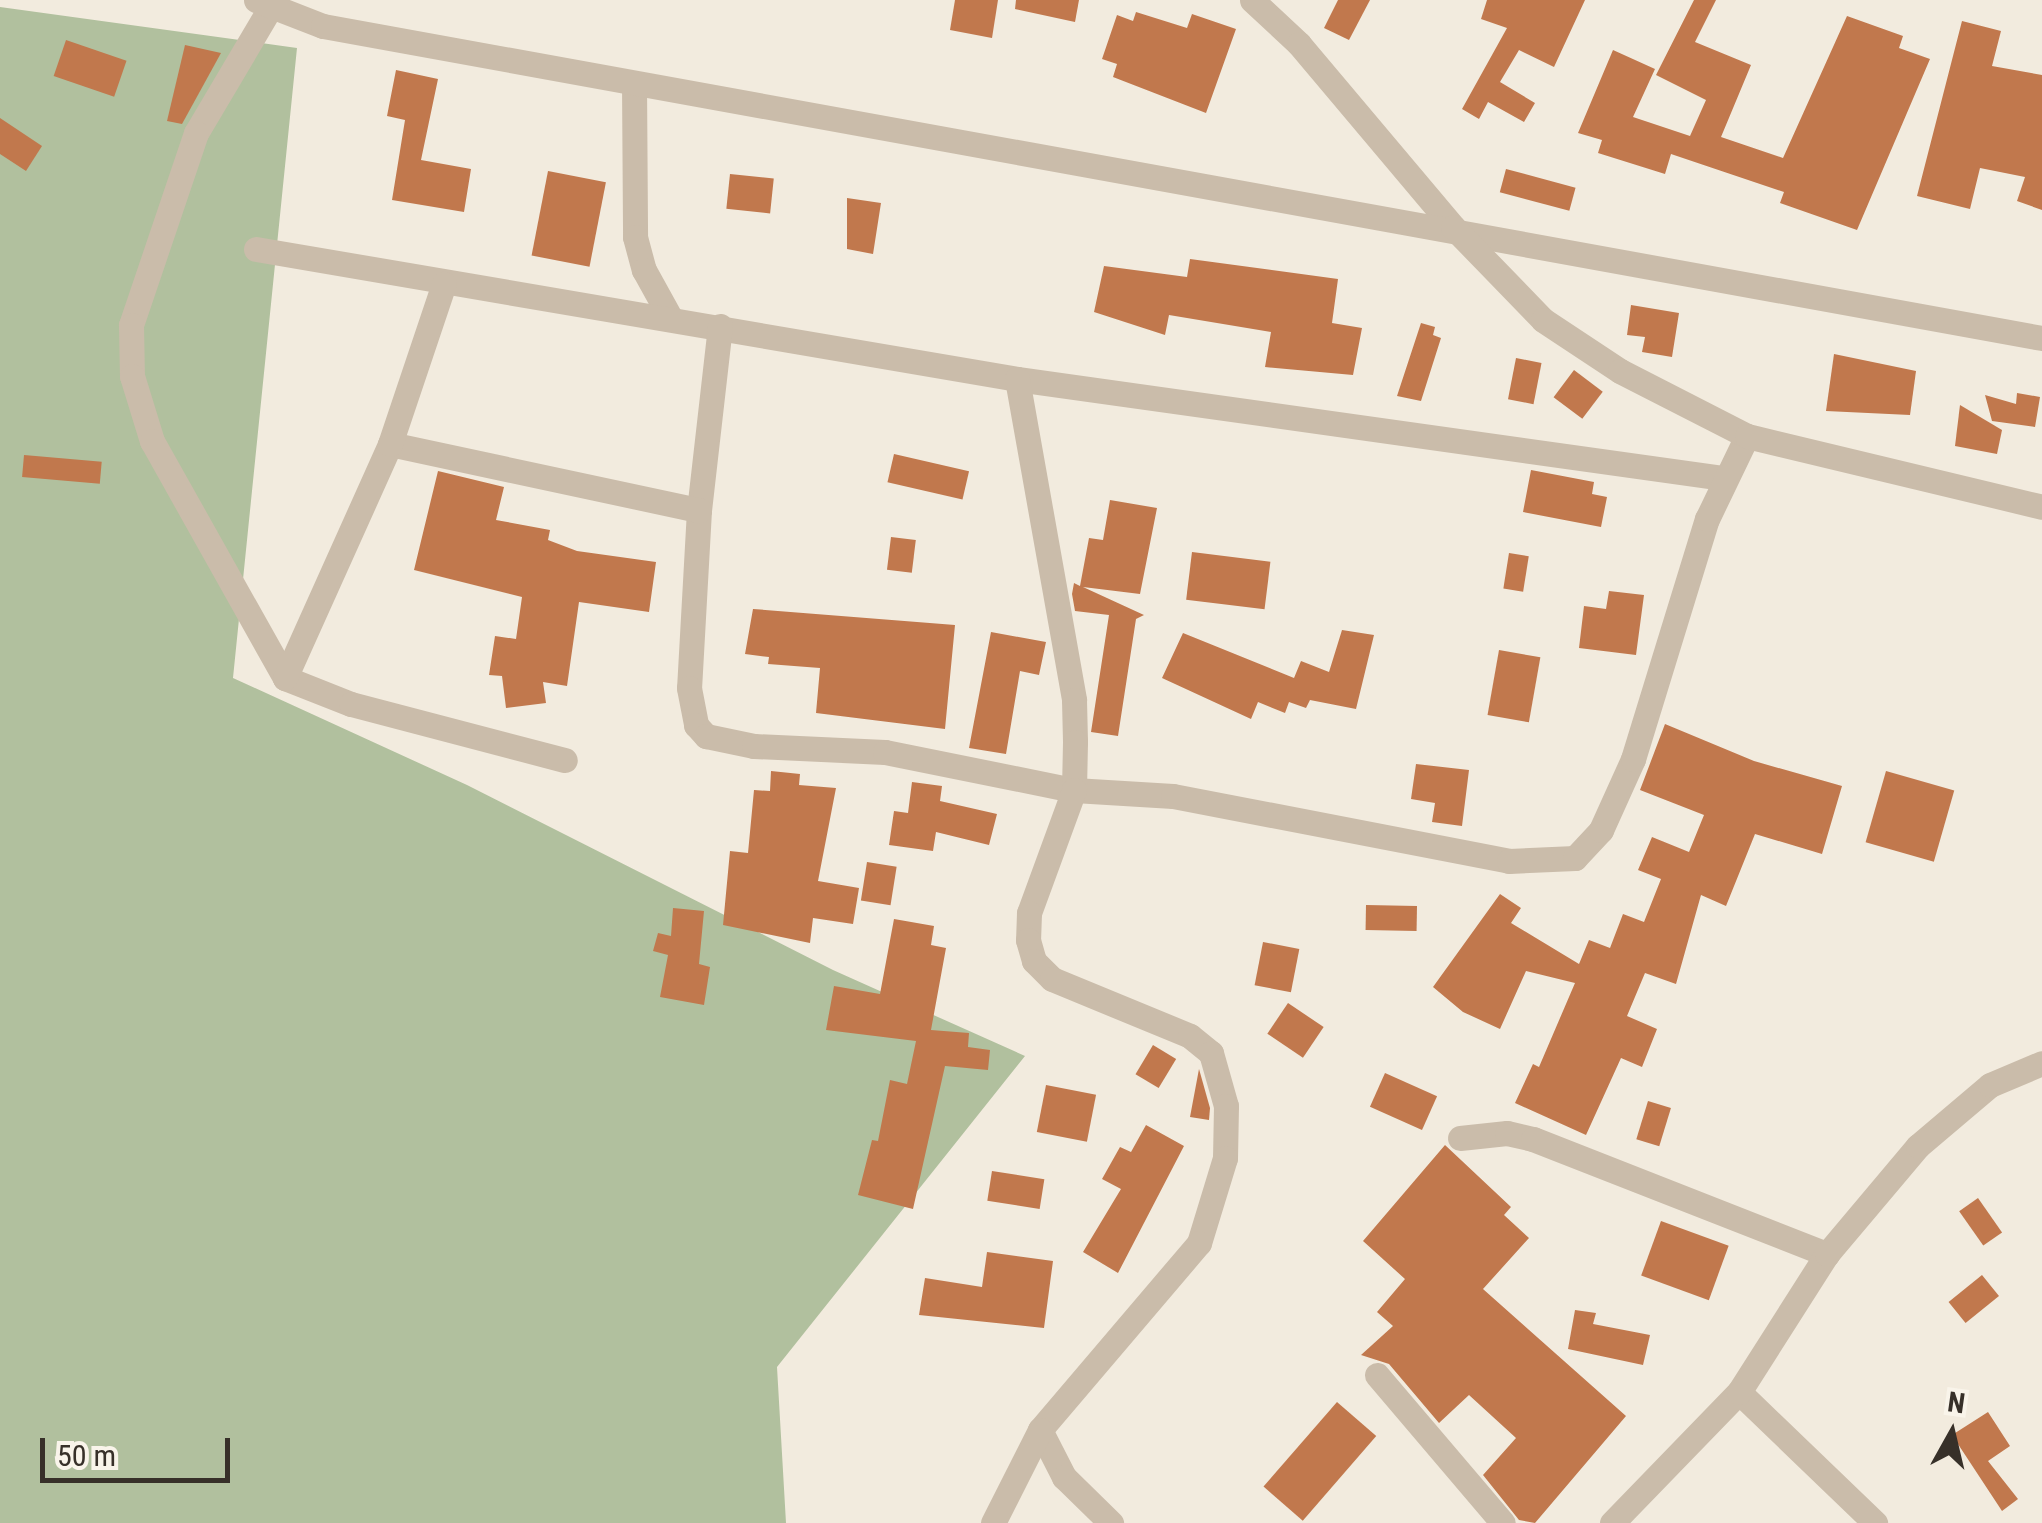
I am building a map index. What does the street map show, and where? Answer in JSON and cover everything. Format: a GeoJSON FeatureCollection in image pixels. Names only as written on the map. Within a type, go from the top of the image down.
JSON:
{"type":"FeatureCollection","features":[{"type":"Feature","properties":{"kind":"street"},"geometry":{"type":"LineString","coordinates":[[1252,0],[1299,44],[1454,226],[1543,320],[1620,371],[1747,436],[2042,508]]}},
{"type":"Feature","properties":{"kind":"street"},"geometry":{"type":"LineString","coordinates":[[565,760],[352,704],[285,678],[152,442],[132,376],[131,325],[196,134],[264,1],[323,26],[1454,226],[2042,338]]}},
{"type":"Feature","properties":{"kind":"street"},"geometry":{"type":"LineString","coordinates":[[323,26],[341,16],[729,85],[807,99],[828,116]]}},
{"type":"Feature","properties":{"kind":"street"},"geometry":{"type":"LineString","coordinates":[[634,83],[635,236],[644,270],[671,319]]}},
{"type":"Feature","properties":{"kind":"street"},"geometry":{"type":"LineString","coordinates":[[256,248],[444,284],[720,326],[1018,379],[1722,478]]}},
{"type":"Feature","properties":{"kind":"street"},"geometry":{"type":"LineString","coordinates":[[285,678],[390,444],[444,284]]}},
{"type":"Feature","properties":{"kind":"street"},"geometry":{"type":"LineString","coordinates":[[720,326],[699,510],[690,708],[706,736],[754,746],[885,752],[1074,790],[1173,796],[1509,862],[1575,858],[1601,830],[1633,759],[1722,478],[1747,436]]}},
{"type":"Feature","properties":{"kind":"street"},"geometry":{"type":"LineString","coordinates":[[994,1523],[1040,1430],[1199,1243],[1225,1158],[1226,1106],[1211,1053],[1190,1036],[1052,980],[1034,961],[1029,914],[1074,790],[1074,700],[1018,379]]}},
{"type":"Feature","properties":{"kind":"street"},"geometry":{"type":"LineString","coordinates":[[390,444],[699,510]]}},
{"type":"Feature","properties":{"kind":"street"},"geometry":{"type":"LineString","coordinates":[[1612,1523],[1739,1392],[1827,1254],[1957,1108],[2042,1063]]}},
{"type":"Feature","properties":{"kind":"street"},"geometry":{"type":"LineString","coordinates":[[1460,1138],[1506,1133],[1533,1140],[1827,1254]]}},
{"type":"Feature","properties":{"kind":"street"},"geometry":{"type":"LineString","coordinates":[[1377,1374],[1504,1523]]}},
{"type":"Feature","properties":{"kind":"street"},"geometry":{"type":"LineString","coordinates":[[1739,1392],[1875,1523]]}},
{"type":"Feature","properties":{"kind":"street"},"geometry":{"type":"LineString","coordinates":[[1040,1430],[1064,1477],[1111,1523]]}},
{"type":"Feature","properties":{"kind":"green space"},"geometry":{"type":"Polygon","coordinates":[[[0,7],[297,48],[233,678],[467,785],[833,970],[1025,1056],[777,1367],[786,1523],[0,1523],[0,7]]]}},
{"type":"Feature","properties":{"kind":"building"},"geometry":{"type":"Polygon","coordinates":[[[955,0],[998,0],[992,38],[950,30],[955,0]]]}},
{"type":"Feature","properties":{"kind":"building"},"geometry":{"type":"Polygon","coordinates":[[[1016,0],[1079,0],[1075,22],[1015,9],[1016,0]]]}},
{"type":"Feature","properties":{"kind":"building"},"geometry":{"type":"Polygon","coordinates":[[[1338,0],[1370,0],[1349,40],[1324,28],[1338,0]]]}},
{"type":"Feature","properties":{"kind":"building"},"geometry":{"type":"Polygon","coordinates":[[[1487,0],[1585,0],[1554,67],[1519,50],[1500,82],[1535,103],[1524,122],[1488,102],[1479,119],[1462,109],[1507,28],[1481,19],[1487,0]]]}},
{"type":"Feature","properties":{"kind":"building"},"geometry":{"type":"Polygon","coordinates":[[[1694,0],[1716,0],[1695,42],[1751,65],[1721,137],[1783,158],[1847,16],[1903,36],[1899,48],[1930,59],[1857,230],[1780,203],[1784,192],[1671,154],[1665,174],[1598,153],[1602,140],[1578,133],[1613,50],[1655,69],[1633,117],[1690,136],[1706,100],[1656,75],[1694,0]]]}},
{"type":"Feature","properties":{"kind":"building"},"geometry":{"type":"Polygon","coordinates":[[[1136,12],[1187,28],[1192,14],[1236,29],[1206,113],[1113,77],[1117,64],[1102,59],[1117,15],[1133,21],[1136,12]]]}},
{"type":"Feature","properties":{"kind":"building"},"geometry":{"type":"Polygon","coordinates":[[[1962,21],[2001,31],[1992,66],[2042,75],[2042,210],[2017,201],[2025,177],[1980,168],[1970,209],[1917,196],[1962,21]]]}},
{"type":"Feature","properties":{"kind":"building"},"geometry":{"type":"Polygon","coordinates":[[[66,40],[127,61],[114,97],[54,76],[66,40]]]}},
{"type":"Feature","properties":{"kind":"building"},"geometry":{"type":"Polygon","coordinates":[[[185,45],[221,53],[182,124],[167,121],[185,45]]]}},
{"type":"Feature","properties":{"kind":"building"},"geometry":{"type":"Polygon","coordinates":[[[396,70],[438,79],[421,160],[471,169],[464,212],[392,200],[405,120],[387,116],[396,70]]]}},
{"type":"Feature","properties":{"kind":"building"},"geometry":{"type":"Polygon","coordinates":[[[0,118],[42,146],[26,171],[0,154],[0,118]]]}},
{"type":"Feature","properties":{"kind":"building"},"geometry":{"type":"Polygon","coordinates":[[[1506,169],[1576,188],[1569,211],[1500,192],[1506,169]]]}},
{"type":"Feature","properties":{"kind":"building"},"geometry":{"type":"Polygon","coordinates":[[[548,171],[606,182],[590,267],[532,255],[548,171]]]}},
{"type":"Feature","properties":{"kind":"building"},"geometry":{"type":"Polygon","coordinates":[[[730,174],[774,179],[770,213],[726,209],[730,174]]]}},
{"type":"Feature","properties":{"kind":"building"},"geometry":{"type":"Polygon","coordinates":[[[847,198],[881,203],[873,254],[847,249],[847,198]]]}},
{"type":"Feature","properties":{"kind":"building"},"geometry":{"type":"Polygon","coordinates":[[[1190,259],[1338,279],[1332,323],[1362,328],[1353,375],[1265,367],[1271,332],[1169,315],[1165,335],[1094,312],[1104,266],[1187,277],[1190,259]]]}},
{"type":"Feature","properties":{"kind":"building"},"geometry":{"type":"Polygon","coordinates":[[[1631,305],[1679,313],[1672,357],[1642,352],[1645,337],[1627,335],[1631,305]]]}},
{"type":"Feature","properties":{"kind":"building"},"geometry":{"type":"Polygon","coordinates":[[[1421,323],[1435,327],[1433,335],[1441,338],[1421,401],[1397,396],[1421,323]]]}},
{"type":"Feature","properties":{"kind":"building"},"geometry":{"type":"Polygon","coordinates":[[[1834,354],[1916,371],[1910,415],[1826,411],[1834,354]]]}},
{"type":"Feature","properties":{"kind":"building"},"geometry":{"type":"Polygon","coordinates":[[[1516,358],[1542,363],[1534,404],[1508,399],[1516,358]]]}},
{"type":"Feature","properties":{"kind":"building"},"geometry":{"type":"Polygon","coordinates":[[[1574,370],[1603,392],[1582,419],[1554,397],[1574,370]]]}},
{"type":"Feature","properties":{"kind":"building"},"geometry":{"type":"Polygon","coordinates":[[[2017,393],[2040,397],[2035,427],[1992,421],[1985,395],[2016,404],[2017,393]]]}},
{"type":"Feature","properties":{"kind":"building"},"geometry":{"type":"Polygon","coordinates":[[[1960,405],[2002,430],[1997,454],[1955,446],[1960,405]]]}},
{"type":"Feature","properties":{"kind":"building"},"geometry":{"type":"Polygon","coordinates":[[[894,454],[969,471],[963,500],[887,482],[894,454]]]}},
{"type":"Feature","properties":{"kind":"building"},"geometry":{"type":"Polygon","coordinates":[[[24,455],[102,462],[100,484],[22,477],[24,455]]]}},
{"type":"Feature","properties":{"kind":"building"},"geometry":{"type":"Polygon","coordinates":[[[1531,470],[1594,482],[1592,494],[1607,497],[1601,527],[1523,512],[1531,470]]]}},
{"type":"Feature","properties":{"kind":"building"},"geometry":{"type":"Polygon","coordinates":[[[438,471],[504,487],[496,520],[550,530],[548,540],[577,551],[656,562],[649,612],[579,602],[567,686],[543,682],[546,703],[506,708],[502,676],[489,675],[495,636],[516,639],[522,597],[414,570],[438,471]]]}},
{"type":"Feature","properties":{"kind":"building"},"geometry":{"type":"Polygon","coordinates":[[[1110,500],[1157,508],[1140,594],[1083,587],[1144,615],[1136,619],[1118,736],[1091,732],[1109,615],[1075,611],[1072,594],[1074,583],[1080,586],[1089,538],[1103,540],[1110,500]]]}},
{"type":"Feature","properties":{"kind":"building"},"geometry":{"type":"Polygon","coordinates":[[[891,537],[916,540],[912,573],[887,570],[891,537]]]}},
{"type":"Feature","properties":{"kind":"building"},"geometry":{"type":"Polygon","coordinates":[[[1192,552],[1270,562],[1265,609],[1186,600],[1192,552]]]}},
{"type":"Feature","properties":{"kind":"building"},"geometry":{"type":"Polygon","coordinates":[[[1509,553],[1529,556],[1523,592],[1503,589],[1509,553]]]}},
{"type":"Feature","properties":{"kind":"building"},"geometry":{"type":"Polygon","coordinates":[[[1609,591],[1644,595],[1636,655],[1579,648],[1584,606],[1606,609],[1609,591]]]}},
{"type":"Feature","properties":{"kind":"building"},"geometry":{"type":"Polygon","coordinates":[[[753,609],[955,625],[945,729],[816,713],[820,668],[768,664],[769,657],[745,654],[753,609]]]}},
{"type":"Feature","properties":{"kind":"building"},"geometry":{"type":"Polygon","coordinates":[[[1342,630],[1374,635],[1356,709],[1310,700],[1306,708],[1289,702],[1285,713],[1258,702],[1251,719],[1162,678],[1183,633],[1294,678],[1301,661],[1329,672],[1342,630]]]}},
{"type":"Feature","properties":{"kind":"building"},"geometry":{"type":"Polygon","coordinates":[[[991,632],[1046,642],[1039,675],[1020,671],[1006,754],[969,748],[991,632]]]}},
{"type":"Feature","properties":{"kind":"building"},"geometry":{"type":"Polygon","coordinates":[[[1499,650],[1540,657],[1529,722],[1488,715],[1499,650]]]}},
{"type":"Feature","properties":{"kind":"building"},"geometry":{"type":"Polygon","coordinates":[[[1665,724],[1754,761],[1842,786],[1822,854],[1755,834],[1726,906],[1701,895],[1676,984],[1645,973],[1627,1016],[1657,1029],[1642,1067],[1621,1058],[1586,1135],[1515,1103],[1533,1064],[1539,1067],[1575,983],[1526,971],[1500,1029],[1463,1012],[1433,987],[1500,894],[1521,908],[1511,923],[1579,964],[1589,940],[1610,948],[1623,914],[1644,922],[1661,879],[1638,870],[1652,837],[1689,852],[1704,815],[1640,790],[1665,724]]]}},
{"type":"Feature","properties":{"kind":"building"},"geometry":{"type":"Polygon","coordinates":[[[1416,764],[1469,770],[1462,826],[1432,822],[1435,803],[1411,799],[1416,764]]]}},
{"type":"Feature","properties":{"kind":"building"},"geometry":{"type":"Polygon","coordinates":[[[771,771],[800,774],[799,785],[836,788],[818,881],[859,888],[853,924],[813,918],[810,943],[723,925],[730,851],[748,853],[754,790],[770,791],[771,771]]]}},
{"type":"Feature","properties":{"kind":"building"},"geometry":{"type":"Polygon","coordinates":[[[1886,771],[1954,791],[1934,862],[1866,842],[1886,771]]]}},
{"type":"Feature","properties":{"kind":"building"},"geometry":{"type":"Polygon","coordinates":[[[912,782],[942,786],[940,801],[997,814],[989,845],[936,832],[933,851],[889,845],[894,811],[908,813],[912,782]]]}},
{"type":"Feature","properties":{"kind":"building"},"geometry":{"type":"Polygon","coordinates":[[[867,862],[897,867],[891,905],[861,901],[867,862]]]}},
{"type":"Feature","properties":{"kind":"building"},"geometry":{"type":"Polygon","coordinates":[[[1366,905],[1417,906],[1417,931],[1366,930],[1366,905]]]}},
{"type":"Feature","properties":{"kind":"building"},"geometry":{"type":"Polygon","coordinates":[[[673,908],[704,911],[699,964],[710,967],[704,1005],[660,997],[668,955],[653,951],[658,933],[671,936],[673,908]]]}},
{"type":"Feature","properties":{"kind":"building"},"geometry":{"type":"Polygon","coordinates":[[[894,919],[934,926],[931,945],[946,948],[931,1030],[969,1033],[968,1047],[990,1050],[988,1070],[945,1066],[913,1209],[858,1195],[872,1140],[878,1141],[890,1080],[907,1084],[916,1041],[826,1030],[834,986],[880,994],[894,919]]]}},
{"type":"Feature","properties":{"kind":"building"},"geometry":{"type":"Polygon","coordinates":[[[1263,942],[1299,949],[1291,992],[1255,985],[1263,942]]]}},
{"type":"Feature","properties":{"kind":"building"},"geometry":{"type":"Polygon","coordinates":[[[1288,1003],[1324,1027],[1303,1058],[1267,1034],[1288,1003]]]}},
{"type":"Feature","properties":{"kind":"building"},"geometry":{"type":"Polygon","coordinates":[[[1153,1045],[1176,1059],[1159,1088],[1135,1074],[1153,1045]]]}},
{"type":"Feature","properties":{"kind":"building"},"geometry":{"type":"Polygon","coordinates":[[[1199,1069],[1210,1108],[1209,1120],[1190,1117],[1199,1069]]]}},
{"type":"Feature","properties":{"kind":"building"},"geometry":{"type":"Polygon","coordinates":[[[1385,1073],[1437,1096],[1422,1130],[1370,1107],[1385,1073]]]}},
{"type":"Feature","properties":{"kind":"building"},"geometry":{"type":"Polygon","coordinates":[[[1046,1085],[1096,1095],[1087,1142],[1037,1132],[1046,1085]]]}},
{"type":"Feature","properties":{"kind":"building"},"geometry":{"type":"Polygon","coordinates":[[[1648,1101],[1671,1108],[1659,1146],[1636,1139],[1648,1101]]]}},
{"type":"Feature","properties":{"kind":"building"},"geometry":{"type":"Polygon","coordinates":[[[1146,1125],[1184,1146],[1118,1273],[1083,1252],[1121,1189],[1102,1179],[1120,1147],[1131,1152],[1146,1125]]]}},
{"type":"Feature","properties":{"kind":"building"},"geometry":{"type":"Polygon","coordinates":[[[1445,1145],[1511,1207],[1504,1215],[1529,1238],[1483,1289],[1626,1416],[1535,1523],[1519,1520],[1483,1475],[1516,1438],[1469,1395],[1439,1423],[1389,1364],[1361,1355],[1393,1326],[1377,1312],[1405,1279],[1363,1241],[1445,1145]]]}},
{"type":"Feature","properties":{"kind":"building"},"geometry":{"type":"Polygon","coordinates":[[[992,1171],[1044,1179],[1040,1209],[987,1201],[992,1171]]]}},
{"type":"Feature","properties":{"kind":"building"},"geometry":{"type":"Polygon","coordinates":[[[1978,1198],[2002,1232],[1983,1246],[1959,1211],[1978,1198]]]}},
{"type":"Feature","properties":{"kind":"building"},"geometry":{"type":"Polygon","coordinates":[[[1661,1221],[1729,1246],[1709,1300],[1641,1276],[1661,1221]]]}},
{"type":"Feature","properties":{"kind":"building"},"geometry":{"type":"Polygon","coordinates":[[[987,1252],[1053,1261],[1044,1328],[919,1315],[925,1278],[982,1287],[987,1252]]]}},
{"type":"Feature","properties":{"kind":"building"},"geometry":{"type":"Polygon","coordinates":[[[1982,1275],[1999,1296],[1966,1323],[1949,1302],[1982,1275]]]}},
{"type":"Feature","properties":{"kind":"building"},"geometry":{"type":"Polygon","coordinates":[[[1575,1310],[1596,1313],[1593,1324],[1650,1335],[1643,1365],[1568,1349],[1575,1310]]]}},
{"type":"Feature","properties":{"kind":"building"},"geometry":{"type":"Polygon","coordinates":[[[1337,1402],[1376,1436],[1303,1521],[1264,1487],[1337,1402]]]}},
{"type":"Feature","properties":{"kind":"building"},"geometry":{"type":"Polygon","coordinates":[[[1988,1412],[2010,1446],[1988,1461],[2018,1499],[2002,1511],[1952,1435],[1988,1412]]]}}]}
